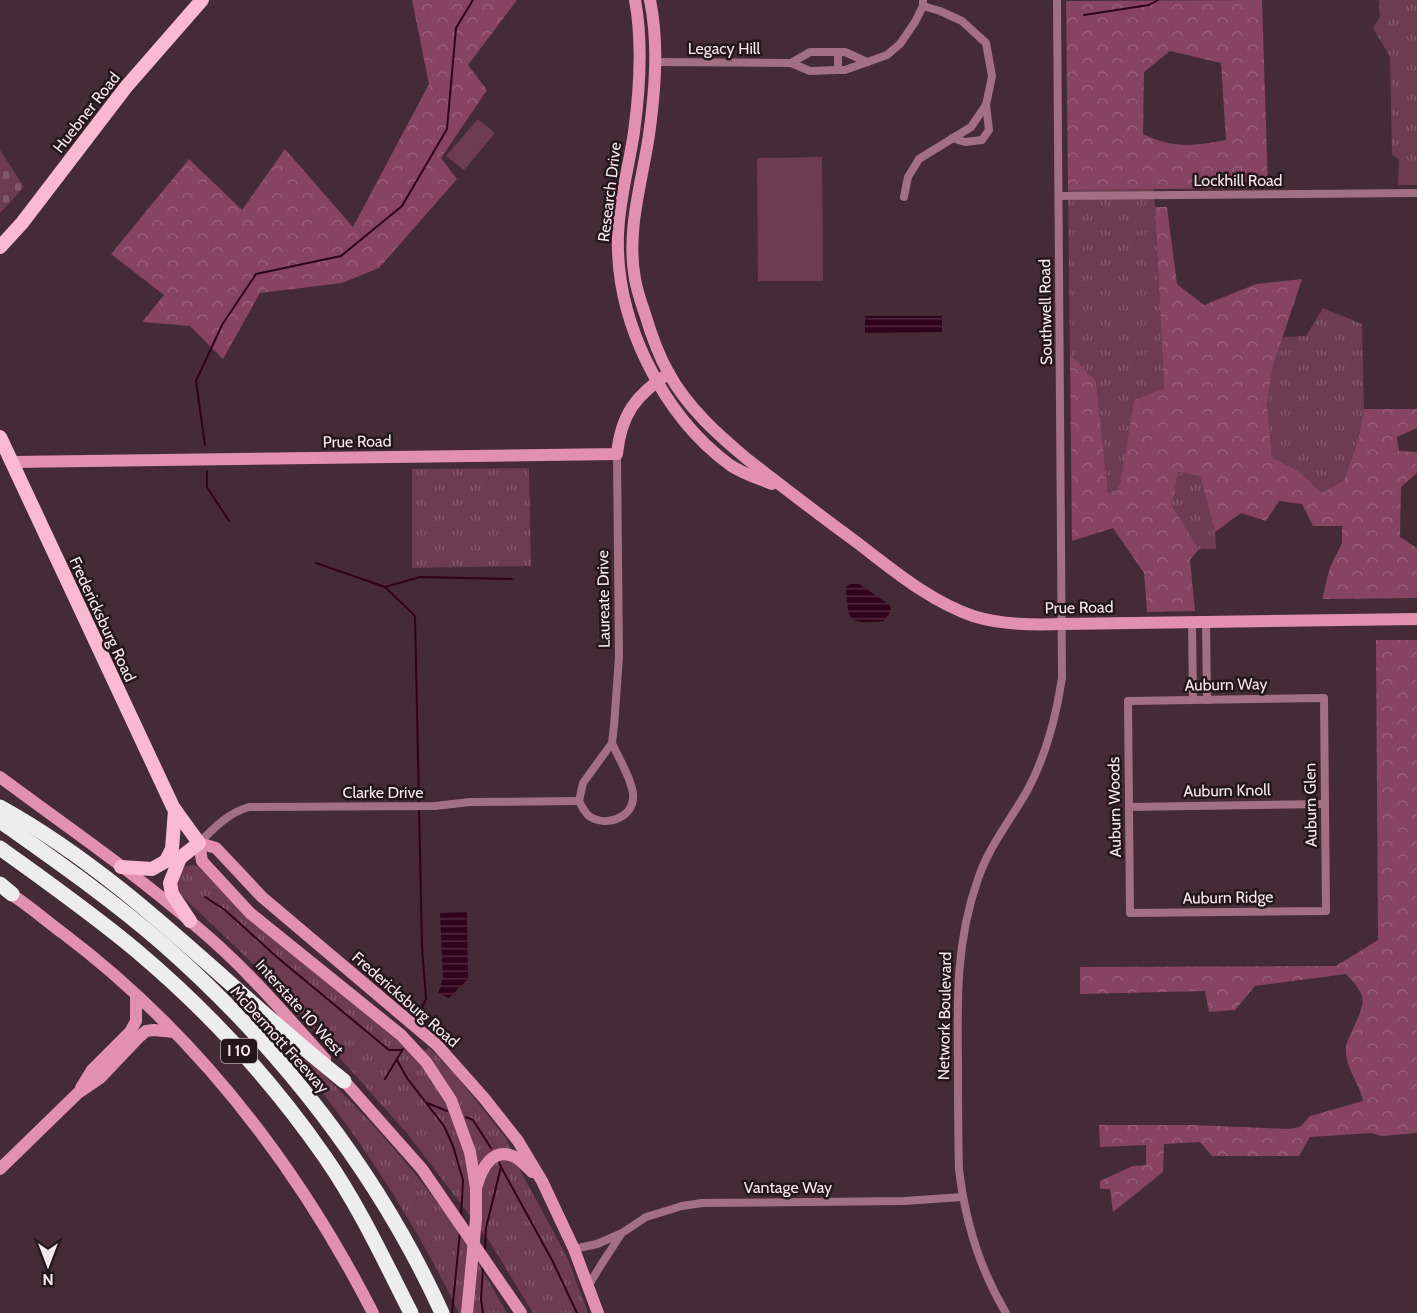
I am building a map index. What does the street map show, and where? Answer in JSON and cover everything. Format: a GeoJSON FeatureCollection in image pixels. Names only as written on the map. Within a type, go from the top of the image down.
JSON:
{"type":"FeatureCollection","features":[{"type":"Feature","properties":{"kind":"highway"},"geometry":{"type":"LineString","coordinates":[[0,807],[68,849],[145,907],[296,1043],[344,1081]]}},
{"type":"Feature","properties":{"kind":"highway","name":"McDermott Freeway"},"geometry":{"type":"LineString","coordinates":[[0,821],[115,904],[163,944],[243,1020],[321,1112],[388,1211],[424,1272],[442,1313]]}},
{"type":"Feature","properties":{"kind":"highway","name":"I 10"},"geometry":{"type":"LineString","coordinates":[[0,848],[103,923],[184,993],[227,1037],[279,1097],[326,1158],[359,1211],[411,1313]]}},
{"type":"Feature","properties":{"kind":"main road","name":"Huebner Road"},"geometry":{"type":"LineString","coordinates":[[0,247],[22,223],[126,87],[202,0]]}},
{"type":"Feature","properties":{"kind":"main road"},"geometry":{"type":"LineString","coordinates":[[633,137],[640,128],[647,74],[656,62],[649,58],[636,0]]}},
{"type":"Feature","properties":{"kind":"main road","name":"Research Drive"},"geometry":{"type":"LineString","coordinates":[[636,0],[639,18],[640,62],[633,137],[618,235],[619,270],[624,296],[637,338],[657,382]]}},
{"type":"Feature","properties":{"kind":"main road","name":"Research Drive"},"geometry":{"type":"LineString","coordinates":[[650,0],[656,62],[633,235],[634,278],[649,329],[669,373]]}},
{"type":"Feature","properties":{"kind":"main road"},"geometry":{"type":"LineString","coordinates":[[634,278],[627,266],[624,228],[620,218],[625,211],[637,152],[646,146]]}},
{"type":"Feature","properties":{"kind":"main road"},"geometry":{"type":"LineString","coordinates":[[616,454],[619,433],[626,415],[646,389],[669,373]]}},
{"type":"Feature","properties":{"kind":"main road","name":"Prue Road"},"geometry":{"type":"LineString","coordinates":[[669,373],[713,429],[782,488],[922,591],[957,610],[994,621],[1031,625],[1417,619]]}},
{"type":"Feature","properties":{"kind":"main road","name":"Prue Road"},"geometry":{"type":"LineString","coordinates":[[657,382],[681,417],[730,465],[782,488]]}},
{"type":"Feature","properties":{"kind":"main road","name":"Fredericksburg Road"},"geometry":{"type":"LineString","coordinates":[[0,437],[175,810],[199,843],[202,861],[250,913],[401,1035],[426,1062],[451,1100],[470,1152],[476,1188],[476,1219],[467,1313]]}},
{"type":"Feature","properties":{"kind":"main road","name":"Prue Road"},"geometry":{"type":"LineString","coordinates":[[12,462],[616,454]]}},
{"type":"Feature","properties":{"kind":"main road","name":"Interstate 10 West"},"geometry":{"type":"LineString","coordinates":[[0,777],[190,921],[240,966],[422,1169],[521,1313]]}},
{"type":"Feature","properties":{"kind":"main road"},"geometry":{"type":"LineString","coordinates":[[166,861],[174,839],[175,810]]}},
{"type":"Feature","properties":{"kind":"main road"},"geometry":{"type":"LineString","coordinates":[[121,867],[152,868],[166,861],[180,858],[199,843]]}},
{"type":"Feature","properties":{"kind":"main road","name":"Fredericksburg Road"},"geometry":{"type":"LineString","coordinates":[[199,843],[216,848],[262,897],[437,1045],[484,1098],[518,1141],[542,1181],[574,1249],[598,1313]]}},
{"type":"Feature","properties":{"kind":"main road"},"geometry":{"type":"LineString","coordinates":[[180,858],[170,883],[172,894],[190,921]]}},
{"type":"Feature","properties":{"kind":"main road"},"geometry":{"type":"LineString","coordinates":[[4,889],[78,945],[136,996],[203,1062],[263,1134],[279,1157],[330,1233],[373,1313]]}},
{"type":"Feature","properties":{"kind":"main road"},"geometry":{"type":"LineString","coordinates":[[78,1093],[92,1070],[130,1032],[136,1021],[136,996]]}},
{"type":"Feature","properties":{"kind":"main road"},"geometry":{"type":"LineString","coordinates":[[0,1169],[78,1093],[100,1078],[146,1031],[174,1032]]}},
{"type":"Feature","properties":{"kind":"main road"},"geometry":{"type":"LineString","coordinates":[[476,1188],[484,1165],[498,1155],[515,1156],[542,1181]]}},
{"type":"Feature","properties":{"kind":"street","name":"Southwell Road"},"geometry":{"type":"LineString","coordinates":[[1057,0],[1063,624]]}},
{"type":"Feature","properties":{"kind":"street","name":"Legacy Hill"},"geometry":{"type":"LineString","coordinates":[[656,62],[791,63],[810,71],[838,70],[887,55],[900,44],[915,22],[923,3]]}},
{"type":"Feature","properties":{"kind":"street"},"geometry":{"type":"LineString","coordinates":[[923,3],[962,21],[986,43],[992,76],[986,105],[989,130],[982,140],[975,142],[952,138]]}},
{"type":"Feature","properties":{"kind":"street","name":"Legacy Hill"},"geometry":{"type":"LineString","coordinates":[[791,63],[810,52],[845,52],[867,62]]}},
{"type":"Feature","properties":{"kind":"street"},"geometry":{"type":"LineString","coordinates":[[838,52],[838,70]]}},
{"type":"Feature","properties":{"kind":"street"},"geometry":{"type":"LineString","coordinates":[[904,197],[908,177],[919,159],[971,127],[986,105]]}},
{"type":"Feature","properties":{"kind":"street","name":"Lockhill Road"},"geometry":{"type":"LineString","coordinates":[[1059,196],[1417,193]]}},
{"type":"Feature","properties":{"kind":"street","name":"Laureate Drive"},"geometry":{"type":"LineString","coordinates":[[579,801],[587,815],[606,822],[616,820],[626,814],[632,806],[634,797],[631,784],[612,743],[619,657],[616,454]]}},
{"type":"Feature","properties":{"kind":"street"},"geometry":{"type":"LineString","coordinates":[[1192,622],[1193,700]]}},
{"type":"Feature","properties":{"kind":"street"},"geometry":{"type":"LineString","coordinates":[[1206,622],[1207,700]]}},
{"type":"Feature","properties":{"kind":"street","name":"Network Boulevard"},"geometry":{"type":"LineString","coordinates":[[1006,1313],[990,1285],[977,1254],[962,1197],[958,1169],[957,995],[962,938],[978,876],[995,840],[1027,791],[1040,764],[1058,708],[1062,678],[1063,624]]}},
{"type":"Feature","properties":{"kind":"street"},"geometry":{"type":"LineString","coordinates":[[1193,667],[1206,667]]}},
{"type":"Feature","properties":{"kind":"street","name":"Auburn Way"},"geometry":{"type":"LineString","coordinates":[[1128,701],[1323,698]]}},
{"type":"Feature","properties":{"kind":"street","name":"Auburn Glen"},"geometry":{"type":"LineString","coordinates":[[1323,698],[1326,911]]}},
{"type":"Feature","properties":{"kind":"street","name":"Auburn Woods"},"geometry":{"type":"LineString","coordinates":[[1128,701],[1130,913]]}},
{"type":"Feature","properties":{"kind":"street"},"geometry":{"type":"LineString","coordinates":[[579,801],[583,783],[612,743]]}},
{"type":"Feature","properties":{"kind":"street","name":"Clarke Drive"},"geometry":{"type":"LineString","coordinates":[[199,843],[227,817],[249,807],[413,807],[470,802],[579,801]]}},
{"type":"Feature","properties":{"kind":"street","name":"Auburn Knoll"},"geometry":{"type":"LineString","coordinates":[[1129,807],[1325,804]]}},
{"type":"Feature","properties":{"kind":"street","name":"Auburn Ridge"},"geometry":{"type":"LineString","coordinates":[[1130,913],[1326,911]]}},
{"type":"Feature","properties":{"kind":"street","name":"Vantage Way"},"geometry":{"type":"LineString","coordinates":[[574,1249],[597,1245],[622,1233],[646,1217],[673,1208],[702,1203],[904,1201],[962,1197]]}},
{"type":"Feature","properties":{"kind":"street","name":"Vantage Way"},"geometry":{"type":"LineString","coordinates":[[588,1287],[599,1266],[622,1233]]}},
{"type":"Feature","properties":{"kind":"green space"},"geometry":{"type":"Polygon","coordinates":[[[412,0],[517,0],[468,65],[487,90],[441,158],[457,179],[379,268],[342,283],[260,293],[223,359],[190,326],[142,322],[164,295],[111,254],[189,159],[242,210],[285,149],[353,227],[429,84],[412,0]]]}},
{"type":"Feature","properties":{"kind":"green space"},"geometry":{"type":"Polygon","coordinates":[[[1262,0],[1268,188],[1068,190],[1066,1],[1262,0]],[[1170,51],[1144,72],[1143,134],[1164,142],[1184,145],[1226,140],[1221,63],[1170,51]]]}},
{"type":"Feature","properties":{"kind":"green space"},"geometry":{"type":"Polygon","coordinates":[[[1379,0],[1417,0],[1417,185],[1398,185],[1399,160],[1392,155],[1390,57],[1373,28],[1380,17],[1379,0]]]}},
{"type":"Feature","properties":{"kind":"green space"},"geometry":{"type":"Polygon","coordinates":[[[478,119],[495,133],[464,170],[446,156],[478,119]]]}},
{"type":"Feature","properties":{"kind":"green space"},"geometry":{"type":"Polygon","coordinates":[[[0,150],[24,187],[0,213],[0,150]]]}},
{"type":"Feature","properties":{"kind":"green space"},"geometry":{"type":"Polygon","coordinates":[[[822,157],[823,281],[758,281],[757,158],[822,157]]]}},
{"type":"Feature","properties":{"kind":"green space"},"geometry":{"type":"Polygon","coordinates":[[[1154,189],[1164,388],[1134,400],[1119,491],[1108,493],[1096,381],[1070,354],[1068,190],[1154,189]]]}},
{"type":"Feature","properties":{"kind":"green space"},"geometry":{"type":"Polygon","coordinates":[[[1155,207],[1167,207],[1177,284],[1204,305],[1256,284],[1302,279],[1273,366],[1267,404],[1272,457],[1298,471],[1322,493],[1344,480],[1358,440],[1364,409],[1417,409],[1417,428],[1397,437],[1399,451],[1417,452],[1417,473],[1401,487],[1400,537],[1417,548],[1417,598],[1322,599],[1330,567],[1342,543],[1342,526],[1313,526],[1302,504],[1279,501],[1266,521],[1241,513],[1215,532],[1200,476],[1178,472],[1172,506],[1199,549],[1190,560],[1195,611],[1147,612],[1144,573],[1113,528],[1072,541],[1070,354],[1096,381],[1108,493],[1119,490],[1134,400],[1164,388],[1155,207]]]}},
{"type":"Feature","properties":{"kind":"green space"},"geometry":{"type":"Polygon","coordinates":[[[1323,308],[1362,324],[1364,409],[1358,440],[1344,480],[1322,493],[1298,471],[1272,457],[1267,404],[1273,366],[1283,337],[1306,336],[1323,308]]]}},
{"type":"Feature","properties":{"kind":"green space"},"geometry":{"type":"Polygon","coordinates":[[[529,468],[531,566],[412,568],[412,469],[529,468]]]}},
{"type":"Feature","properties":{"kind":"green space"},"geometry":{"type":"Polygon","coordinates":[[[1178,472],[1200,476],[1215,532],[1216,549],[1199,549],[1172,506],[1178,472]]]}},
{"type":"Feature","properties":{"kind":"green space"},"geometry":{"type":"Polygon","coordinates":[[[1376,640],[1417,640],[1417,1133],[1310,1137],[1299,1156],[1212,1156],[1200,1142],[1164,1144],[1163,1172],[1113,1212],[1110,1189],[1100,1189],[1100,1181],[1133,1166],[1146,1165],[1146,1145],[1100,1147],[1099,1125],[1192,1125],[1289,1129],[1300,1127],[1310,1116],[1363,1101],[1346,1055],[1347,1044],[1360,1013],[1362,1001],[1358,989],[1346,974],[1255,986],[1235,1010],[1209,1012],[1205,991],[1080,994],[1080,967],[1336,966],[1378,940],[1376,640]]]}},
{"type":"Feature","properties":{"kind":"green space"},"geometry":{"type":"Polygon","coordinates":[[[198,866],[241,911],[418,1057],[429,1047],[457,1077],[506,1138],[519,1168],[568,1259],[588,1313],[533,1313],[490,1242],[406,1132],[270,980],[176,890],[175,881],[184,867],[198,866]]]}},
{"type":"Feature","properties":{"kind":"green space"},"geometry":{"type":"Polygon","coordinates":[[[276,1030],[345,1096],[410,1168],[457,1230],[507,1313],[459,1313],[398,1201],[326,1097],[272,1031],[276,1030]]]}},
{"type":"Feature","properties":{"kind":"shaded area"},"geometry":{"type":"Polygon","coordinates":[[[865,316],[942,316],[942,332],[865,333],[865,316]]]}},
{"type":"Feature","properties":{"kind":"shaded area"},"geometry":{"type":"Polygon","coordinates":[[[850,584],[859,584],[890,605],[891,611],[884,621],[863,622],[852,618],[849,614],[846,587],[850,584]]]}},
{"type":"Feature","properties":{"kind":"shaded area"},"geometry":{"type":"Polygon","coordinates":[[[467,912],[468,979],[449,998],[438,993],[443,978],[440,913],[467,912]]]}},
{"type":"Feature","properties":{"kind":"waterway"},"geometry":{"type":"LineString","coordinates":[[205,445],[196,381],[222,325],[256,274],[341,256],[402,206],[447,129],[456,28],[473,0]]}},
{"type":"Feature","properties":{"kind":"waterway"},"geometry":{"type":"LineString","coordinates":[[1084,15],[1149,5],[1158,0]]}},
{"type":"Feature","properties":{"kind":"waterway"},"geometry":{"type":"LineString","coordinates":[[207,471],[207,487],[229,521]]}},
{"type":"Feature","properties":{"kind":"waterway"},"geometry":{"type":"LineString","coordinates":[[316,563],[385,587],[415,616],[422,947],[426,999],[418,1016]]}},
{"type":"Feature","properties":{"kind":"waterway"},"geometry":{"type":"LineString","coordinates":[[385,587],[420,577],[512,579]]}},
{"type":"Feature","properties":{"kind":"waterway"},"geometry":{"type":"LineString","coordinates":[[205,897],[225,910],[278,958],[389,1050],[402,1050]]}},
{"type":"Feature","properties":{"kind":"waterway"},"geometry":{"type":"LineString","coordinates":[[385,1079],[403,1049]]}},
{"type":"Feature","properties":{"kind":"waterway"},"geometry":{"type":"LineString","coordinates":[[397,1060],[407,1078],[444,1126],[453,1146],[463,1180],[461,1218]]}},
{"type":"Feature","properties":{"kind":"waterway"},"geometry":{"type":"LineString","coordinates":[[427,1103],[447,1111]]}},
{"type":"Feature","properties":{"kind":"waterway"},"geometry":{"type":"LineString","coordinates":[[466,1117],[473,1120],[491,1148]]}},
{"type":"Feature","properties":{"kind":"waterway"},"geometry":{"type":"LineString","coordinates":[[485,1250],[486,1228],[501,1167],[499,1162]]}},
{"type":"Feature","properties":{"kind":"waterway"},"geometry":{"type":"LineString","coordinates":[[501,1167],[552,1260],[577,1313]]}},
{"type":"Feature","properties":{"kind":"waterway"},"geometry":{"type":"LineString","coordinates":[[452,1313],[460,1232]]}},
{"type":"Feature","properties":{"kind":"waterway"},"geometry":{"type":"LineString","coordinates":[[483,1268],[481,1299],[483,1313]]}}]}
